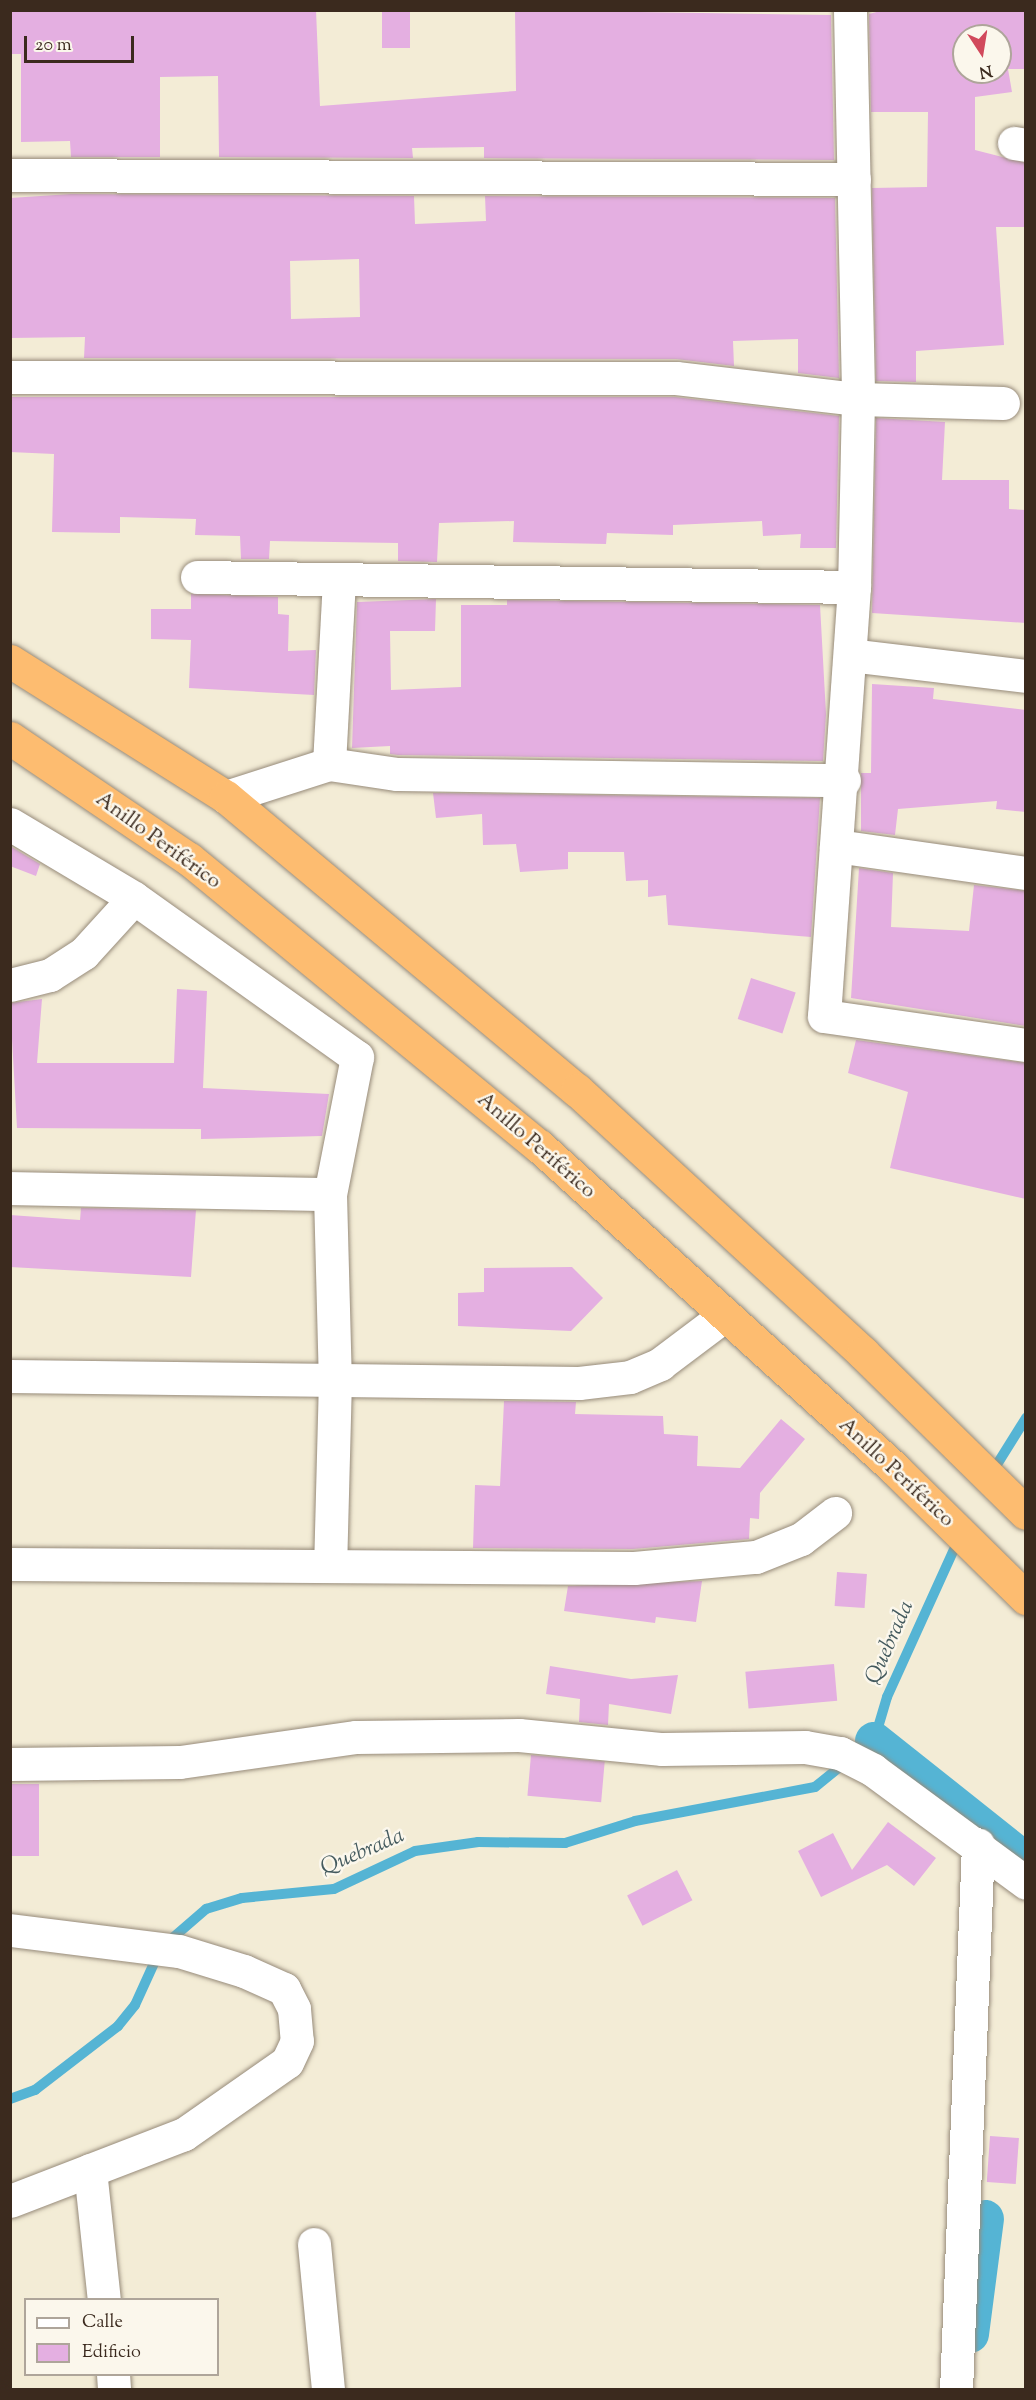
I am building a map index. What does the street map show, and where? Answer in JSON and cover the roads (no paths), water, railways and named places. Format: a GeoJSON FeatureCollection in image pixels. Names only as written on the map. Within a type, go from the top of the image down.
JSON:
{"type":"FeatureCollection","features":[{"type":"Feature","properties":{"kind":"highway"},"geometry":{"type":"LineString","coordinates":[[10,661],[226,797],[577,1090],[863,1353],[1026,1513]]}},
{"type":"Feature","properties":{"kind":"highway","name":"Anillo Periférico"},"geometry":{"type":"LineString","coordinates":[[10,738],[189,859],[539,1146],[725,1315],[1026,1598]]}},
{"type":"Feature","properties":{"kind":"street"},"geometry":{"type":"LineString","coordinates":[[850,10],[858,399],[854,586],[844,780],[836,846],[824,1016],[1026,1045]]}},
{"type":"Feature","properties":{"kind":"street"},"geometry":{"type":"LineString","coordinates":[[10,175],[854,179]]}},
{"type":"Feature","properties":{"kind":"street"},"geometry":{"type":"LineString","coordinates":[[10,377],[675,378],[858,399],[1003,403]]}},
{"type":"Feature","properties":{"kind":"street"},"geometry":{"type":"LineString","coordinates":[[197,577],[339,581],[854,586]]}},
{"type":"Feature","properties":{"kind":"street"},"geometry":{"type":"LineString","coordinates":[[329,764],[339,581]]}},
{"type":"Feature","properties":{"kind":"street"},"geometry":{"type":"LineString","coordinates":[[850,655],[1026,676]]}},
{"type":"Feature","properties":{"kind":"street"},"geometry":{"type":"LineString","coordinates":[[226,797],[329,764],[397,774],[844,780]]}},
{"type":"Feature","properties":{"kind":"street"},"geometry":{"type":"LineString","coordinates":[[10,824],[134,898],[357,1057],[330,1194],[335,1379],[330,1566]]}},
{"type":"Feature","properties":{"kind":"street"},"geometry":{"type":"LineString","coordinates":[[836,846],[1026,873]]}},
{"type":"Feature","properties":{"kind":"street"},"geometry":{"type":"LineString","coordinates":[[10,985],[50,975],[84,953],[134,898]]}},
{"type":"Feature","properties":{"kind":"street"},"geometry":{"type":"LineString","coordinates":[[10,1188],[330,1194]]}},
{"type":"Feature","properties":{"kind":"street"},"geometry":{"type":"LineString","coordinates":[[10,1376],[579,1383],[630,1377],[660,1364],[725,1315]]}},
{"type":"Feature","properties":{"kind":"street"},"geometry":{"type":"LineString","coordinates":[[10,1564],[633,1568],[756,1557],[801,1539],[835,1513]]}},
{"type":"Feature","properties":{"kind":"street"},"geometry":{"type":"LineString","coordinates":[[10,1764],[180,1762],[356,1737],[519,1735],[662,1749],[806,1747],[840,1753],[873,1770],[978,1844],[1026,1883]]}},
{"type":"Feature","properties":{"kind":"street"},"geometry":{"type":"LineString","coordinates":[[956,2390],[978,1844]]}},
{"type":"Feature","properties":{"kind":"street"},"geometry":{"type":"LineString","coordinates":[[10,1930],[179,1951],[284,1989],[294,2009],[297,2041],[288,2062],[184,2134],[10,2201]]}},
{"type":"Feature","properties":{"kind":"street"},"geometry":{"type":"LineString","coordinates":[[90,2170],[104,2298]]}},
{"type":"Feature","properties":{"kind":"street"},"geometry":{"type":"LineString","coordinates":[[314,2244],[328,2390]]}},
{"type":"Feature","properties":{"kind":"waterway","name":"Quebrada"},"geometry":{"type":"LineString","coordinates":[[996,1466],[1026,1418]]}},
{"type":"Feature","properties":{"kind":"waterway","name":"Quebrada"},"geometry":{"type":"LineString","coordinates":[[861,1750],[874,1741],[887,1697],[954,1549]]}},
{"type":"Feature","properties":{"kind":"waterway"},"geometry":{"type":"LineString","coordinates":[[874,1741],[1026,1862]]}},
{"type":"Feature","properties":{"kind":"waterway","name":"Quebrada"},"geometry":{"type":"LineString","coordinates":[[10,2099],[35,2090],[118,2026],[135,2005],[161,1948],[206,1909],[242,1898],[334,1889],[415,1851],[478,1842],[565,1843],[635,1821],[815,1787],[840,1767]]}},
{"type":"Feature","properties":{"kind":"waterway"},"geometry":{"type":"LineString","coordinates":[[970,2334],[985,2219]]}}]}
